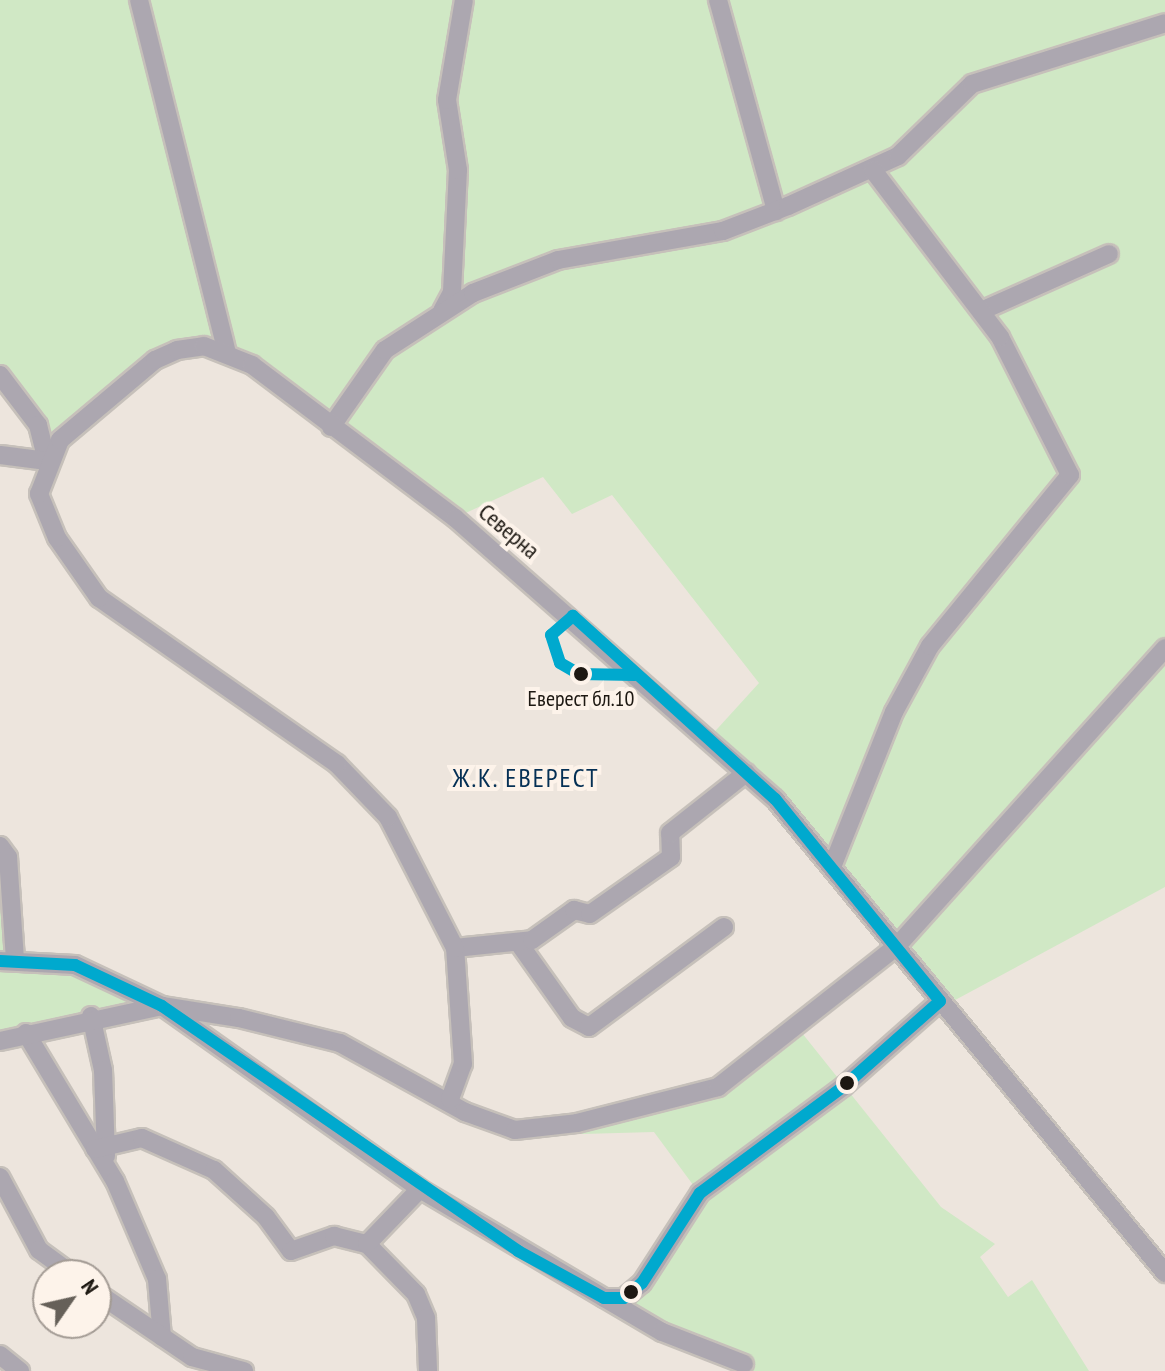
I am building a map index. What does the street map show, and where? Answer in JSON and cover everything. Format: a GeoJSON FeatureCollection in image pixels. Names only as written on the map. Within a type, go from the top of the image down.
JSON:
{"type":"FeatureCollection","features":[{"type":"Feature","properties":{"kind":"street"},"geometry":{"type":"LineString","coordinates":[[139,0],[227,353]]}},
{"type":"Feature","properties":{"kind":"street"},"geometry":{"type":"LineString","coordinates":[[440,313],[452,292],[458,170],[447,100],[464,0]]}},
{"type":"Feature","properties":{"kind":"street"},"geometry":{"type":"LineString","coordinates":[[718,0],[776,211]]}},
{"type":"Feature","properties":{"kind":"street"},"geometry":{"type":"LineString","coordinates":[[331,427],[385,350],[440,313],[530,269],[723,231],[776,211],[873,170],[898,156],[972,84],[1165,23]]}},
{"type":"Feature","properties":{"kind":"street"},"geometry":{"type":"LineString","coordinates":[[832,867],[894,712],[930,646],[1070,480],[1044,415],[981,311],[873,170]]}},
{"type":"Feature","properties":{"kind":"street"},"geometry":{"type":"LineString","coordinates":[[981,311],[1109,254]]}},
{"type":"Feature","properties":{"kind":"street"},"geometry":{"type":"LineString","coordinates":[[227,353],[204,346],[155,360],[60,440],[47,461],[39,494],[57,538],[99,598],[337,764],[388,817],[455,948],[463,1064],[450,1099]]}},
{"type":"Feature","properties":{"kind":"street","name":"Северна"},"geometry":{"type":"LineString","coordinates":[[227,353],[331,427],[573,616],[746,773],[832,867],[1165,1273]]}},
{"type":"Feature","properties":{"kind":"street"},"geometry":{"type":"LineString","coordinates":[[0,375],[38,425],[47,461]]}},
{"type":"Feature","properties":{"kind":"street"},"geometry":{"type":"LineString","coordinates":[[0,455],[47,461]]}},
{"type":"Feature","properties":{"kind":"street"},"geometry":{"type":"LineString","coordinates":[[0,1041],[91,1016],[162,1006],[340,1043],[450,1099],[485,1122],[536,1129],[718,1087],[897,946],[1165,648]]}},
{"type":"Feature","properties":{"kind":"street"},"geometry":{"type":"LineString","coordinates":[[455,948],[518,942],[574,910],[590,914],[671,857],[670,833],[746,773]]}},
{"type":"Feature","properties":{"kind":"street"},"geometry":{"type":"LineString","coordinates":[[0,846],[8,857],[7,949],[75,965],[162,1006],[420,1189],[662,1332],[744,1364]]}},
{"type":"Feature","properties":{"kind":"street"},"geometry":{"type":"LineString","coordinates":[[518,942],[572,1018],[589,1027],[724,927]]}},
{"type":"Feature","properties":{"kind":"street"},"geometry":{"type":"LineString","coordinates":[[604,1298],[624,1298],[642,1283],[700,1193],[844,1086],[940,1001]]}},
{"type":"Feature","properties":{"kind":"street"},"geometry":{"type":"LineString","coordinates":[[91,1016],[103,1070],[100,1148]]}},
{"type":"Feature","properties":{"kind":"street"},"geometry":{"type":"LineString","coordinates":[[26,1033],[100,1148],[157,1279],[162,1337]]}},
{"type":"Feature","properties":{"kind":"street"},"geometry":{"type":"LineString","coordinates":[[100,1148],[142,1138],[214,1170],[266,1217],[291,1251],[334,1236],[367,1244],[416,1294],[426,1318],[428,1371]]}},
{"type":"Feature","properties":{"kind":"street"},"geometry":{"type":"LineString","coordinates":[[0,1177],[39,1250],[51,1259]]}},
{"type":"Feature","properties":{"kind":"street"},"geometry":{"type":"LineString","coordinates":[[367,1244],[420,1189]]}},
{"type":"Feature","properties":{"kind":"street"},"geometry":{"type":"LineString","coordinates":[[1144,1246],[1165,1252]]}},
{"type":"Feature","properties":{"kind":"street"},"geometry":{"type":"LineString","coordinates":[[112,1303],[162,1337],[187,1364],[244,1371]]}},
{"type":"Feature","properties":{"kind":"street"},"geometry":{"type":"LineString","coordinates":[[0,1355],[20,1371]]}},
{"type":"Feature","properties":{"kind":"green space"},"geometry":{"type":"Polygon","coordinates":[[[0,0],[1165,0],[1165,887],[944,1006],[775,799],[708,739],[759,683],[612,495],[572,514],[543,477],[455,518],[223,352],[177,350],[47,461],[38,425],[0,375],[0,0]]]}},
{"type":"Feature","properties":{"kind":"green space"},"geometry":{"type":"Polygon","coordinates":[[[0,859],[16,959],[44,959],[162,1006],[0,1041],[0,859]]]}},
{"type":"Feature","properties":{"kind":"green space"},"geometry":{"type":"Polygon","coordinates":[[[798,1028],[941,1207],[995,1244],[980,1257],[1008,1297],[1032,1280],[1089,1371],[739,1371],[624,1298],[699,1193],[654,1132],[582,1134],[577,1123],[696,1094],[798,1028]]]}},
{"type":"Feature","properties":{"kind":"transit line"},"geometry":{"type":"LineString","coordinates":[[0,961],[75,965],[162,1006],[518,1251],[604,1298],[624,1298],[642,1283],[700,1193],[844,1086],[940,1001],[775,799],[573,616],[551,635],[560,663],[579,674],[635,675]]}},
{"type":"Feature","properties":{"kind":"place","name":"Еверест бл.10"},"geometry":{"type":"Point","coordinates":[581,674]}},
{"type":"Feature","properties":{"kind":"district","name":"Ж.К. ЕВЕРЕСТ"},"geometry":{"type":"Point","coordinates":[526,778]}}]}
